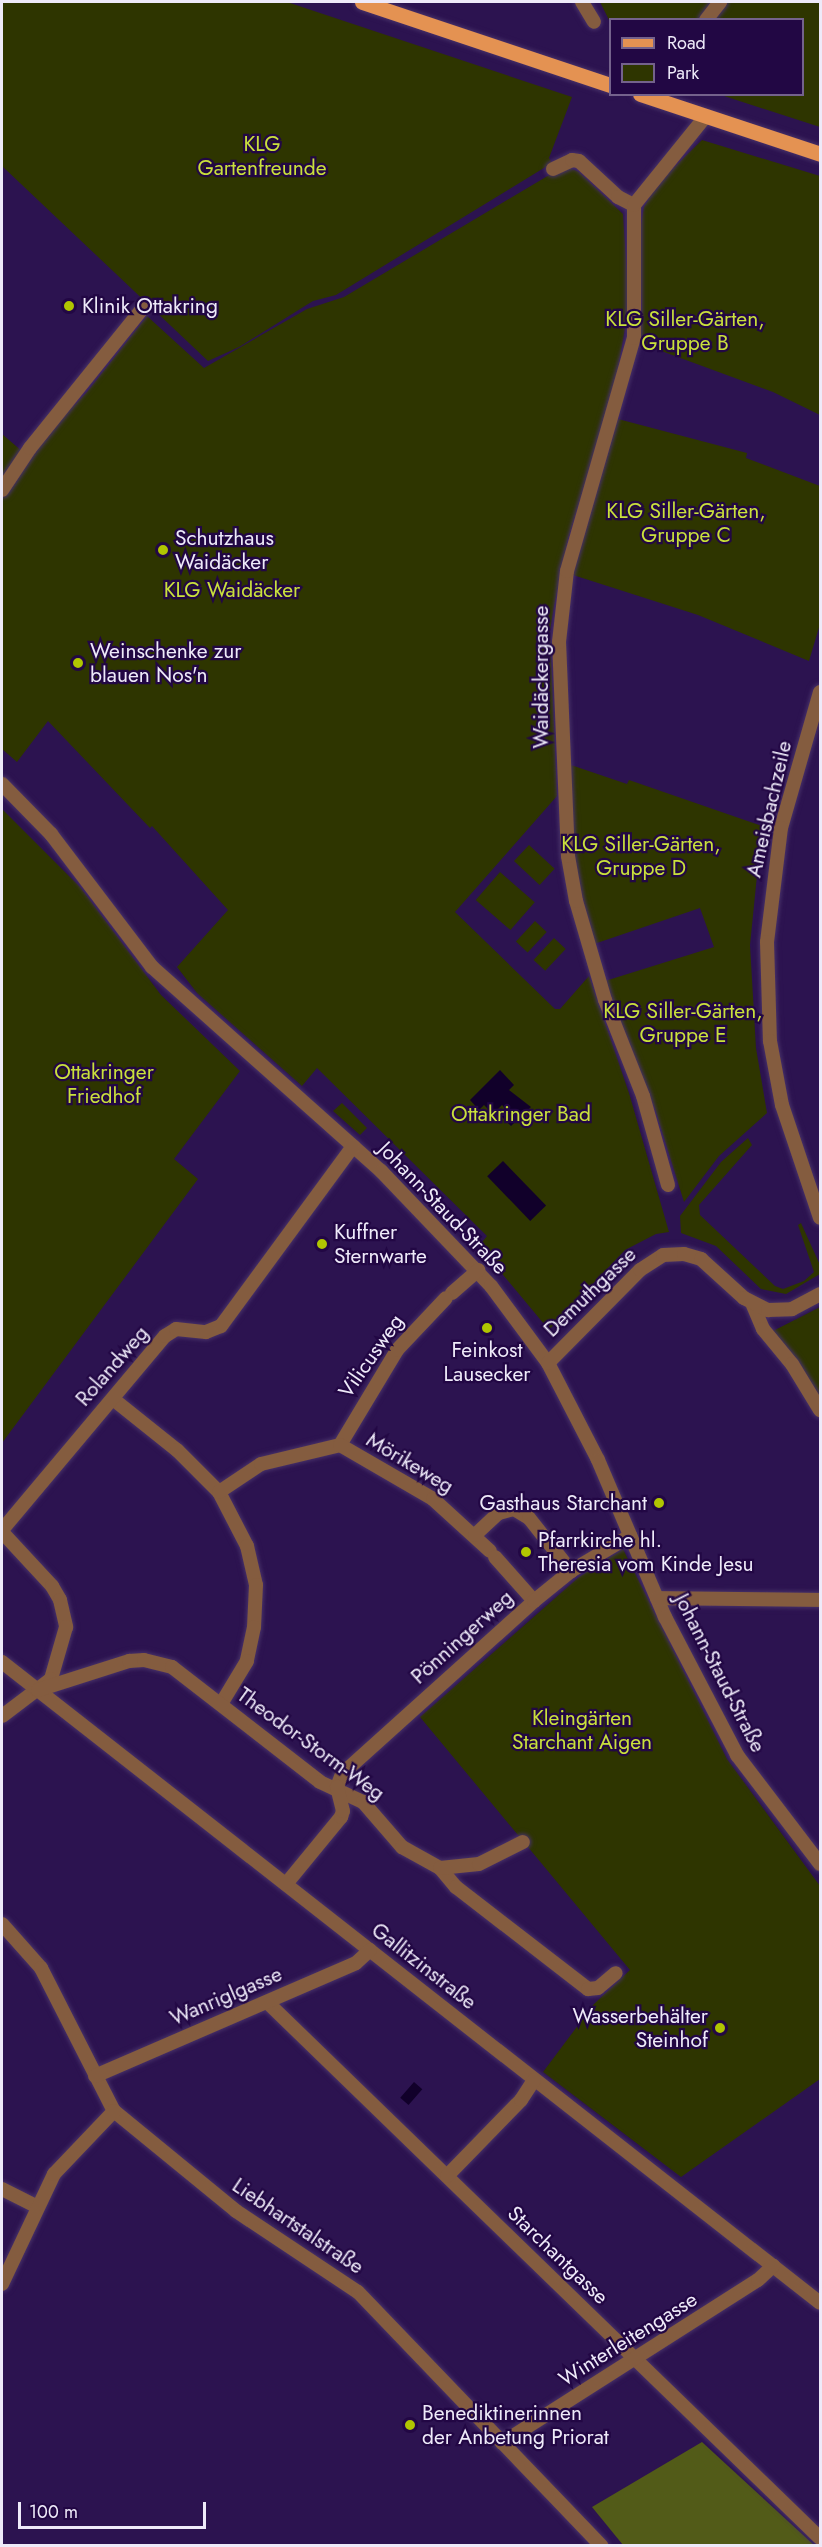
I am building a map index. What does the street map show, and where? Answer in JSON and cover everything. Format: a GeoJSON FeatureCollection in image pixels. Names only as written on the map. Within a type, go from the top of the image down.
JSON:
{"type":"FeatureCollection","features":[{"type":"Feature","properties":{"kind":"main road"},"geometry":{"type":"LineString","coordinates":[[362,2],[609,85]]}},
{"type":"Feature","properties":{"kind":"main road"},"geometry":{"type":"LineString","coordinates":[[646,96],[820,154]]}},
{"type":"Feature","properties":{"kind":"street"},"geometry":{"type":"LineString","coordinates":[[582,2],[594,22]]}},
{"type":"Feature","properties":{"kind":"street"},"geometry":{"type":"LineString","coordinates":[[708,18],[720,2]]}},
{"type":"Feature","properties":{"kind":"street"},"geometry":{"type":"LineString","coordinates":[[553,169],[572,160],[579,161],[618,197],[634,205],[705,117]]}},
{"type":"Feature","properties":{"kind":"street"},"geometry":{"type":"LineString","coordinates":[[770,138],[820,148]]}},
{"type":"Feature","properties":{"kind":"street","name":"Waidäckergasse"},"geometry":{"type":"LineString","coordinates":[[634,205],[634,338],[567,571],[559,642],[559,713],[568,856],[576,901],[605,1000],[643,1096],[668,1185]]}},
{"type":"Feature","properties":{"kind":"street"},"geometry":{"type":"LineString","coordinates":[[2,490],[30,448],[142,309]]}},
{"type":"Feature","properties":{"kind":"street","name":"Ameisbachzeile"},"geometry":{"type":"LineString","coordinates":[[820,692],[781,828],[767,942],[770,1030],[782,1105],[816,1194],[820,1218]]}},
{"type":"Feature","properties":{"kind":"street","name":"Johann-Staud-Straße"},"geometry":{"type":"LineString","coordinates":[[2,784],[51,834],[158,974],[407,1195],[478,1270],[548,1363],[598,1460],[657,1598],[747,1770],[820,1864]]}},
{"type":"Feature","properties":{"kind":"street","name":"Rolandweg"},"geometry":{"type":"LineString","coordinates":[[2,1531],[168,1333],[181,1329],[206,1332],[221,1326],[353,1146]]}},
{"type":"Feature","properties":{"kind":"street","name":"Demuthgasse"},"geometry":{"type":"LineString","coordinates":[[548,1363],[640,1270],[663,1255],[684,1254],[701,1259],[752,1303],[783,1311],[820,1294]]}},
{"type":"Feature","properties":{"kind":"street","name":"Vilicusweg"},"geometry":{"type":"LineString","coordinates":[[340,1445],[372,1385],[397,1350],[449,1295],[478,1270]]}},
{"type":"Feature","properties":{"kind":"street"},"geometry":{"type":"LineString","coordinates":[[752,1303],[763,1329],[792,1364],[820,1410]]}},
{"type":"Feature","properties":{"kind":"street"},"geometry":{"type":"LineString","coordinates":[[113,1399],[177,1450],[219,1492],[247,1546],[257,1606],[247,1661],[221,1704]]}},
{"type":"Feature","properties":{"kind":"street","name":"Mörikeweg"},"geometry":{"type":"LineString","coordinates":[[219,1492],[261,1464],[340,1445],[433,1499],[475,1535],[534,1601]]}},
{"type":"Feature","properties":{"kind":"street"},"geometry":{"type":"LineString","coordinates":[[475,1535],[499,1513],[514,1509],[529,1518],[571,1571]]}},
{"type":"Feature","properties":{"kind":"street"},"geometry":{"type":"LineString","coordinates":[[2,1531],[52,1586],[65,1613],[57,1666],[51,1679],[2,1716]]}},
{"type":"Feature","properties":{"kind":"street","name":"Pönningerweg"},"geometry":{"type":"LineString","coordinates":[[337,1787],[342,1774],[534,1601],[571,1571],[630,1536]]}},
{"type":"Feature","properties":{"kind":"street"},"geometry":{"type":"LineString","coordinates":[[657,1598],[820,1600]]}},
{"type":"Feature","properties":{"kind":"street","name":"Theodor-Storm-Weg"},"geometry":{"type":"LineString","coordinates":[[38,1690],[144,1660],[172,1667],[320,1782],[337,1787],[363,1802],[410,1854],[440,1868],[456,1887],[588,1989],[598,1988],[616,1973]]}},
{"type":"Feature","properties":{"kind":"street","name":"Gallitzinstraße"},"geometry":{"type":"LineString","coordinates":[[2,1662],[820,2303]]}},
{"type":"Feature","properties":{"kind":"street"},"geometry":{"type":"LineString","coordinates":[[286,1884],[341,1817],[344,1811],[337,1787]]}},
{"type":"Feature","properties":{"kind":"street"},"geometry":{"type":"LineString","coordinates":[[440,1868],[479,1864],[523,1842]]}},
{"type":"Feature","properties":{"kind":"street","name":"Liebhartstalstraße"},"geometry":{"type":"LineString","coordinates":[[2,1924],[41,1968],[114,2111],[236,2211],[358,2292],[602,2546]]}},
{"type":"Feature","properties":{"kind":"street","name":"Wanriglgasse"},"geometry":{"type":"LineString","coordinates":[[95,2076],[356,1963],[370,1950]]}},
{"type":"Feature","properties":{"kind":"street","name":"Starchantgasse"},"geometry":{"type":"LineString","coordinates":[[267,2001],[820,2538]]}},
{"type":"Feature","properties":{"kind":"street"},"geometry":{"type":"LineString","coordinates":[[447,2176],[521,2100],[534,2080]]}},
{"type":"Feature","properties":{"kind":"street"},"geometry":{"type":"LineString","coordinates":[[2,2283],[54,2174],[114,2111]]}},
{"type":"Feature","properties":{"kind":"street"},"geometry":{"type":"LineString","coordinates":[[2,2189],[38,2207]]}},
{"type":"Feature","properties":{"kind":"street","name":"Winterleitengasse"},"geometry":{"type":"LineString","coordinates":[[502,2443],[758,2280],[773,2266]]}},
{"type":"Feature","properties":{"kind":"green space","name":"KLG Gartenfreunde"},"geometry":{"type":"Polygon","coordinates":[[[2,2],[287,2],[572,97],[549,158],[552,163],[336,295],[313,301],[239,347],[208,361],[2,166],[2,2]]]}},
{"type":"Feature","properties":{"kind":"green space"},"geometry":{"type":"Polygon","coordinates":[[[600,2],[716,2],[704,18],[609,18],[609,20],[600,2]]]}},
{"type":"Feature","properties":{"kind":"green space"},"geometry":{"type":"Polygon","coordinates":[[[726,2],[820,2],[820,127],[724,96],[804,96],[804,18],[713,18],[726,2]]]}},
{"type":"Feature","properties":{"kind":"green space","name":"KLG Siller-Gärten, Gruppe B"},"geometry":{"type":"Polygon","coordinates":[[[702,140],[820,176],[820,415],[773,392],[637,342],[642,308],[638,242],[644,207],[657,184],[702,140]]]}},
{"type":"Feature","properties":{"kind":"green space","name":"KLG Waidäcker"},"geometry":{"type":"Polygon","coordinates":[[[570,168],[579,172],[623,214],[629,306],[615,385],[568,539],[550,631],[557,796],[455,912],[555,1009],[560,1009],[589,976],[629,1093],[669,1232],[656,1234],[625,1250],[549,1330],[479,1246],[487,1236],[317,1068],[302,1086],[197,993],[177,967],[228,910],[152,826],[150,828],[48,721],[17,762],[2,749],[2,499],[32,458],[32,449],[87,392],[147,316],[204,368],[307,309],[344,297],[556,171],[570,168]]]}},
{"type":"Feature","properties":{"kind":"green space","name":"KLG Siller-Gärten, Gruppe C"},"geometry":{"type":"Polygon","coordinates":[[[618,419],[747,453],[746,458],[820,486],[820,624],[809,661],[698,615],[573,575],[618,419]]]}},
{"type":"Feature","properties":{"kind":"green space"},"geometry":{"type":"Polygon","coordinates":[[[2,434],[23,452],[2,482],[2,434]]]}},
{"type":"Feature","properties":{"kind":"green space"},"geometry":{"type":"Polygon","coordinates":[[[568,764],[627,784],[629,780],[762,826],[750,945],[756,1048],[767,1113],[719,1156],[684,1202],[655,1109],[605,981],[714,947],[700,908],[594,944],[575,866],[568,764]]]}},
{"type":"Feature","properties":{"kind":"green space","name":"Ottakringer Friedhof"},"geometry":{"type":"Polygon","coordinates":[[[2,809],[80,887],[161,995],[240,1071],[174,1159],[198,1179],[2,1443],[2,809]]]}},
{"type":"Feature","properties":{"kind":"green space"},"geometry":{"type":"Polygon","coordinates":[[[529,845],[555,869],[540,885],[514,861],[529,845]]]}},
{"type":"Feature","properties":{"kind":"green space"},"geometry":{"type":"Polygon","coordinates":[[[500,872],[535,902],[510,930],[476,900],[500,872]]]}},
{"type":"Feature","properties":{"kind":"green space"},"geometry":{"type":"Polygon","coordinates":[[[535,921],[547,932],[528,952],[516,941],[535,921]]]}},
{"type":"Feature","properties":{"kind":"green space"},"geometry":{"type":"Polygon","coordinates":[[[554,938],[566,949],[545,971],[534,960],[554,938]]]}},
{"type":"Feature","properties":{"kind":"green space"},"geometry":{"type":"Polygon","coordinates":[[[342,1103],[367,1128],[360,1135],[333,1111],[342,1103]]]}},
{"type":"Feature","properties":{"kind":"green space"},"geometry":{"type":"Polygon","coordinates":[[[748,1138],[752,1145],[699,1205],[700,1215],[775,1286],[783,1289],[804,1281],[814,1272],[798,1225],[801,1223],[820,1265],[820,1274],[786,1294],[761,1289],[716,1246],[681,1233],[680,1216],[721,1162],[748,1138]]]}},
{"type":"Feature","properties":{"kind":"green space"},"geometry":{"type":"Polygon","coordinates":[[[820,1307],[820,1401],[771,1332],[820,1307]]]}},
{"type":"Feature","properties":{"kind":"green space","name":"Kleingärten Starchant Aigen"},"geometry":{"type":"Polygon","coordinates":[[[623,1549],[727,1759],[820,1886],[820,2079],[681,2177],[543,2072],[594,2004],[630,1970],[420,1717],[579,1577],[623,1549]]]}},
{"type":"Feature","properties":{"kind":"green space"},"geometry":{"type":"Polygon","coordinates":[[[702,2442],[814,2545],[623,2545],[592,2507],[702,2442]]]}},
{"type":"Feature","properties":{"kind":"shaded area"},"geometry":{"type":"Polygon","coordinates":[[[500,1070],[514,1085],[509,1090],[531,1107],[511,1126],[501,1116],[507,1110],[502,1105],[493,1114],[484,1105],[479,1110],[470,1100],[500,1070]]]}},
{"type":"Feature","properties":{"kind":"shaded area"},"geometry":{"type":"Polygon","coordinates":[[[503,1161],[546,1206],[530,1221],[487,1176],[503,1161]]]}},
{"type":"Feature","properties":{"kind":"shaded area"},"geometry":{"type":"Polygon","coordinates":[[[414,2082],[422,2089],[409,2105],[400,2098],[414,2082]]]}},
{"type":"Feature","properties":{"kind":"place","name":"Klinik Ottakring"},"geometry":{"type":"Point","coordinates":[69,306]}},
{"type":"Feature","properties":{"kind":"place","name":"Schutzhaus Waidäcker"},"geometry":{"type":"Point","coordinates":[163,550]}},
{"type":"Feature","properties":{"kind":"place","name":"Weinschenke zur blauen Nos'n"},"geometry":{"type":"Point","coordinates":[78,663]}},
{"type":"Feature","properties":{"kind":"place","name":"Kuffner Sternwarte"},"geometry":{"type":"Point","coordinates":[322,1244]}},
{"type":"Feature","properties":{"kind":"place","name":"Feinkost Lausecker"},"geometry":{"type":"Point","coordinates":[487,1328]}},
{"type":"Feature","properties":{"kind":"place","name":"Gasthaus Starchant"},"geometry":{"type":"Point","coordinates":[659,1503]}},
{"type":"Feature","properties":{"kind":"place","name":"Pfarrkirche hl. Theresia vom Kinde Jesu"},"geometry":{"type":"Point","coordinates":[526,1552]}},
{"type":"Feature","properties":{"kind":"place","name":"Wasserbehälter Steinhof"},"geometry":{"type":"Point","coordinates":[720,2028]}},
{"type":"Feature","properties":{"kind":"place","name":"Benediktinerinnen der Anbetung Priorat"},"geometry":{"type":"Point","coordinates":[410,2425]}},
{"type":"Feature","properties":{"kind":"park label","name":"KLG Siller-Gärten, Gruppe D"},"geometry":{"type":"Point","coordinates":[641,856]}},
{"type":"Feature","properties":{"kind":"park label","name":"KLG Siller-Gärten, Gruppe E"},"geometry":{"type":"Point","coordinates":[683,1023]}},
{"type":"Feature","properties":{"kind":"park label","name":"Ottakringer Bad"},"geometry":{"type":"Point","coordinates":[521,1114]}}]}
